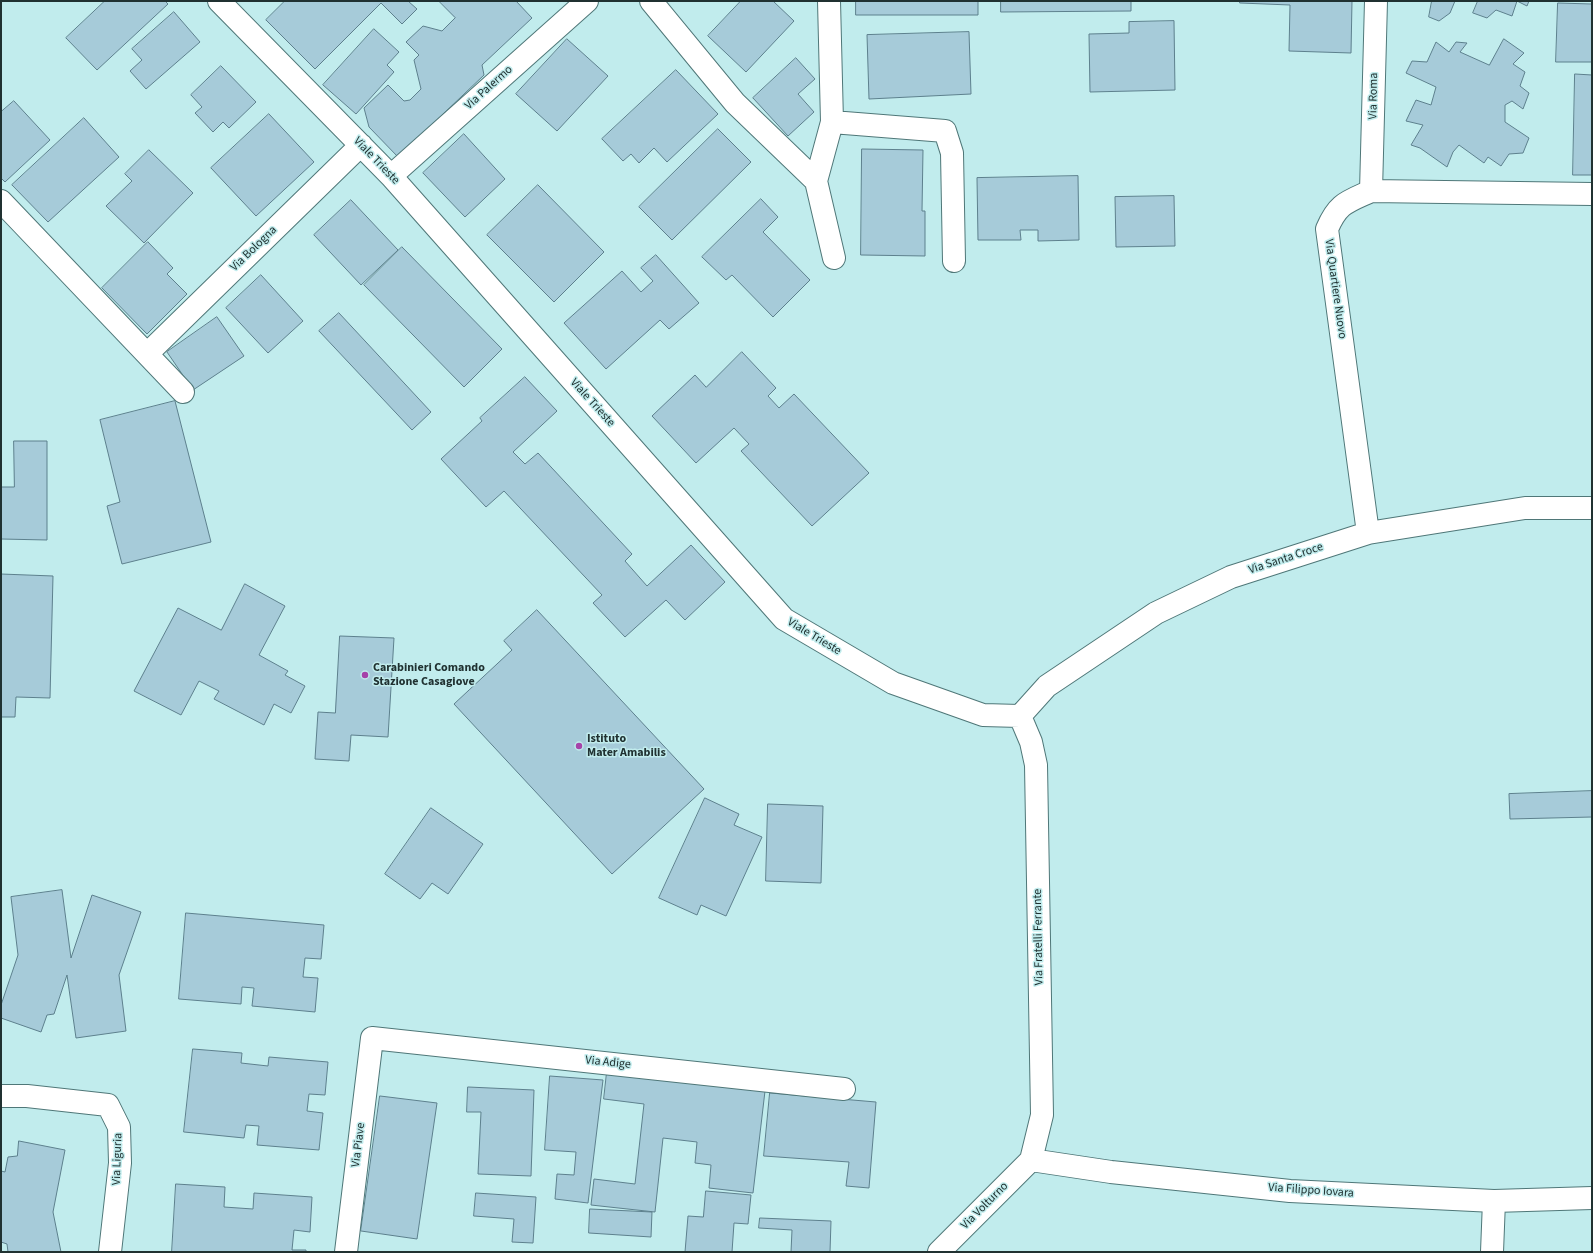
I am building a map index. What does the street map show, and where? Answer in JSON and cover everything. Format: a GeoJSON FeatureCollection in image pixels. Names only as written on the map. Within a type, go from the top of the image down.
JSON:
{"type":"FeatureCollection","features":[{"type":"Feature","properties":{"kind":"street","name":"Viale Trieste"},"geometry":{"type":"LineString","coordinates":[[218,1],[391,176],[784,619],[893,683],[983,715],[1020,716]]}},
{"type":"Feature","properties":{"kind":"street","name":"Via Palermo"},"geometry":{"type":"LineString","coordinates":[[391,176],[587,1]]}},
{"type":"Feature","properties":{"kind":"street"},"geometry":{"type":"LineString","coordinates":[[651,1],[735,103],[816,181]]}},
{"type":"Feature","properties":{"kind":"street"},"geometry":{"type":"LineString","coordinates":[[829,1],[832,122],[816,181],[834,258]]}},
{"type":"Feature","properties":{"kind":"street","name":"Via Roma"},"geometry":{"type":"LineString","coordinates":[[1372,191],[1376,1]]}},
{"type":"Feature","properties":{"kind":"street"},"geometry":{"type":"LineString","coordinates":[[832,122],[945,131],[952,153],[954,261]]}},
{"type":"Feature","properties":{"kind":"street","name":"Via Bologna"},"geometry":{"type":"LineString","coordinates":[[147,354],[361,145]]}},
{"type":"Feature","properties":{"kind":"street","name":"Via Quartiere Nuovo"},"geometry":{"type":"LineString","coordinates":[[1368,533],[1328,229],[1333,214],[1346,203],[1372,191],[1592,194]]}},
{"type":"Feature","properties":{"kind":"street"},"geometry":{"type":"LineString","coordinates":[[1,200],[183,392]]}},
{"type":"Feature","properties":{"kind":"street","name":"Via Santa Croce"},"geometry":{"type":"LineString","coordinates":[[1020,716],[1047,686],[1156,613],[1231,577],[1368,533],[1525,508],[1592,508]]}},
{"type":"Feature","properties":{"kind":"street","name":"Via Fratelli Ferrante"},"geometry":{"type":"LineString","coordinates":[[1020,716],[1031,742],[1036,765],[1042,1115],[1031,1160]]}},
{"type":"Feature","properties":{"kind":"street","name":"Via Adige"},"geometry":{"type":"LineString","coordinates":[[372,1038],[844,1089]]}},
{"type":"Feature","properties":{"kind":"street","name":"Via Piave"},"geometry":{"type":"LineString","coordinates":[[346,1252],[372,1038]]}},
{"type":"Feature","properties":{"kind":"street","name":"Via Liguria"},"geometry":{"type":"LineString","coordinates":[[1,1096],[27,1096],[108,1105],[119,1127],[120,1163],[110,1252]]}},
{"type":"Feature","properties":{"kind":"street","name":"Via Filippo Iovara"},"geometry":{"type":"LineString","coordinates":[[1031,1160],[1110,1172],[1290,1191],[1494,1201],[1592,1198]]}},
{"type":"Feature","properties":{"kind":"street","name":"Via Volturno"},"geometry":{"type":"LineString","coordinates":[[939,1252],[1031,1160]]}},
{"type":"Feature","properties":{"kind":"street"},"geometry":{"type":"LineString","coordinates":[[1492,1252],[1494,1201]]}},
{"type":"Feature","properties":{"kind":"building"},"geometry":{"type":"Polygon","coordinates":[[[105,1],[165,1],[168,4],[97,70],[66,38],[105,1]]]}},
{"type":"Feature","properties":{"kind":"building"},"geometry":{"type":"Polygon","coordinates":[[[285,1],[408,1],[417,9],[402,24],[381,3],[315,69],[266,20],[285,1]]]}},
{"type":"Feature","properties":{"kind":"building"},"geometry":{"type":"Polygon","coordinates":[[[439,1],[516,1],[532,18],[482,65],[484,75],[398,157],[369,127],[364,108],[388,85],[404,101],[410,100],[421,89],[414,60],[419,55],[406,42],[423,26],[442,31],[455,18],[439,1]]]}},
{"type":"Feature","properties":{"kind":"building"},"geometry":{"type":"Polygon","coordinates":[[[741,1],[773,1],[794,21],[746,72],[708,36],[741,1]]]}},
{"type":"Feature","properties":{"kind":"building"},"geometry":{"type":"Polygon","coordinates":[[[856,1],[978,1],[978,15],[856,15],[856,1]]]}},
{"type":"Feature","properties":{"kind":"building"},"geometry":{"type":"Polygon","coordinates":[[[1001,1],[1131,1],[1131,11],[1001,12],[1001,1]]]}},
{"type":"Feature","properties":{"kind":"building"},"geometry":{"type":"Polygon","coordinates":[[[1240,1],[1352,1],[1351,53],[1289,51],[1290,5],[1240,3],[1240,1]]]}},
{"type":"Feature","properties":{"kind":"building"},"geometry":{"type":"Polygon","coordinates":[[[1432,1],[1455,1],[1450,13],[1439,21],[1429,17],[1432,1]]]}},
{"type":"Feature","properties":{"kind":"building"},"geometry":{"type":"Polygon","coordinates":[[[1478,1],[1517,1],[1512,16],[1496,10],[1487,18],[1473,13],[1478,1]]]}},
{"type":"Feature","properties":{"kind":"building"},"geometry":{"type":"Polygon","coordinates":[[[1517,1],[1529,1],[1527,6],[1517,1]]]}},
{"type":"Feature","properties":{"kind":"building"},"geometry":{"type":"Polygon","coordinates":[[[1558,3],[1592,4],[1592,62],[1556,62],[1558,3]]]}},
{"type":"Feature","properties":{"kind":"building"},"geometry":{"type":"Polygon","coordinates":[[[174,12],[200,42],[146,89],[130,71],[142,60],[132,49],[174,12]]]}},
{"type":"Feature","properties":{"kind":"building"},"geometry":{"type":"Polygon","coordinates":[[[1174,21],[1175,90],[1090,92],[1089,34],[1129,33],[1129,22],[1174,21]]]}},
{"type":"Feature","properties":{"kind":"building"},"geometry":{"type":"Polygon","coordinates":[[[374,29],[399,52],[387,65],[394,72],[356,114],[323,85],[374,29]]]}},
{"type":"Feature","properties":{"kind":"building"},"geometry":{"type":"Polygon","coordinates":[[[969,32],[971,94],[869,99],[867,35],[969,32]]]}},
{"type":"Feature","properties":{"kind":"building"},"geometry":{"type":"Polygon","coordinates":[[[567,39],[608,76],[557,131],[516,94],[567,39]]]}},
{"type":"Feature","properties":{"kind":"building"},"geometry":{"type":"Polygon","coordinates":[[[1504,39],[1524,53],[1513,64],[1525,72],[1520,86],[1529,93],[1523,109],[1512,101],[1505,105],[1505,122],[1529,138],[1523,153],[1509,154],[1501,166],[1488,157],[1484,163],[1459,145],[1453,152],[1447,167],[1420,148],[1411,145],[1423,125],[1406,121],[1416,100],[1431,105],[1436,87],[1406,73],[1412,61],[1427,62],[1436,42],[1449,52],[1456,42],[1467,43],[1460,52],[1489,65],[1504,39]]]}},
{"type":"Feature","properties":{"kind":"building"},"geometry":{"type":"Polygon","coordinates":[[[796,58],[815,79],[798,94],[814,112],[788,136],[753,98],[796,58]]]}},
{"type":"Feature","properties":{"kind":"building"},"geometry":{"type":"Polygon","coordinates":[[[221,66],[256,102],[229,128],[223,122],[213,132],[195,113],[202,107],[191,95],[221,66]]]}},
{"type":"Feature","properties":{"kind":"building"},"geometry":{"type":"Polygon","coordinates":[[[676,70],[718,114],[667,162],[654,148],[639,163],[631,154],[623,161],[602,139],[676,70]]]}},
{"type":"Feature","properties":{"kind":"building"},"geometry":{"type":"Polygon","coordinates":[[[1575,74],[1592,75],[1592,175],[1573,175],[1575,74]]]}},
{"type":"Feature","properties":{"kind":"building"},"geometry":{"type":"Polygon","coordinates":[[[14,101],[50,140],[5,182],[1,178],[1,112],[14,101]]]}},
{"type":"Feature","properties":{"kind":"building"},"geometry":{"type":"Polygon","coordinates":[[[269,114],[314,162],[256,216],[211,168],[269,114]]]}},
{"type":"Feature","properties":{"kind":"building"},"geometry":{"type":"Polygon","coordinates":[[[84,118],[119,157],[48,222],[12,185],[84,118]]]}},
{"type":"Feature","properties":{"kind":"building"},"geometry":{"type":"Polygon","coordinates":[[[718,129],[751,162],[672,240],[639,207],[718,129]]]}},
{"type":"Feature","properties":{"kind":"building"},"geometry":{"type":"Polygon","coordinates":[[[464,134],[505,179],[465,217],[423,173],[464,134]]]}},
{"type":"Feature","properties":{"kind":"building"},"geometry":{"type":"Polygon","coordinates":[[[862,149],[923,150],[922,211],[925,211],[925,256],[861,255],[862,149]]]}},
{"type":"Feature","properties":{"kind":"building"},"geometry":{"type":"Polygon","coordinates":[[[149,150],[193,193],[144,243],[106,206],[132,181],[125,174],[149,150]]]}},
{"type":"Feature","properties":{"kind":"building"},"geometry":{"type":"Polygon","coordinates":[[[1078,176],[1079,240],[1038,241],[1038,230],[1020,230],[1021,240],[978,240],[977,178],[1078,176]]]}},
{"type":"Feature","properties":{"kind":"building"},"geometry":{"type":"Polygon","coordinates":[[[538,185],[604,252],[554,302],[487,235],[538,185]]]}},
{"type":"Feature","properties":{"kind":"building"},"geometry":{"type":"Polygon","coordinates":[[[1174,196],[1175,246],[1116,247],[1115,197],[1174,196]]]}},
{"type":"Feature","properties":{"kind":"building"},"geometry":{"type":"Polygon","coordinates":[[[761,199],[778,217],[763,232],[810,280],[773,317],[732,275],[726,280],[702,257],[761,199]]]}},
{"type":"Feature","properties":{"kind":"building"},"geometry":{"type":"Polygon","coordinates":[[[351,200],[398,250],[361,285],[314,235],[351,200]]]}},
{"type":"Feature","properties":{"kind":"building"},"geometry":{"type":"Polygon","coordinates":[[[148,242],[173,268],[167,274],[187,294],[147,334],[102,288],[148,242]]]}},
{"type":"Feature","properties":{"kind":"building"},"geometry":{"type":"Polygon","coordinates":[[[402,247],[502,349],[464,387],[364,285],[402,247]]]}},
{"type":"Feature","properties":{"kind":"building"},"geometry":{"type":"Polygon","coordinates":[[[656,255],[699,303],[669,329],[660,320],[606,369],[564,323],[622,271],[641,292],[653,281],[641,268],[656,255]]]}},
{"type":"Feature","properties":{"kind":"building"},"geometry":{"type":"Polygon","coordinates":[[[261,275],[303,321],[268,353],[226,308],[261,275]]]}},
{"type":"Feature","properties":{"kind":"building"},"geometry":{"type":"Polygon","coordinates":[[[339,313],[431,412],[412,430],[319,331],[339,313]]]}},
{"type":"Feature","properties":{"kind":"building"},"geometry":{"type":"Polygon","coordinates":[[[217,317],[244,356],[193,390],[167,352],[217,317]]]}},
{"type":"Feature","properties":{"kind":"building"},"geometry":{"type":"Polygon","coordinates":[[[742,352],[776,388],[768,396],[779,408],[794,394],[869,473],[812,526],[741,451],[749,444],[734,428],[696,463],[652,416],[695,375],[706,387],[742,352]]]}},
{"type":"Feature","properties":{"kind":"building"},"geometry":{"type":"Polygon","coordinates":[[[525,377],[557,411],[513,452],[525,464],[538,453],[632,554],[625,561],[647,586],[691,545],[725,582],[685,620],[666,600],[625,637],[593,603],[602,595],[504,491],[486,507],[441,459],[482,421],[480,418],[525,377]]]}},
{"type":"Feature","properties":{"kind":"building"},"geometry":{"type":"Polygon","coordinates":[[[175,401],[211,542],[122,564],[107,506],[120,502],[100,420],[175,401]]]}},
{"type":"Feature","properties":{"kind":"building"},"geometry":{"type":"Polygon","coordinates":[[[14,441],[47,441],[47,540],[1,539],[1,487],[14,487],[14,441]]]}},
{"type":"Feature","properties":{"kind":"building"},"geometry":{"type":"Polygon","coordinates":[[[1,574],[53,576],[50,698],[16,697],[15,717],[1,717],[1,574]]]}},
{"type":"Feature","properties":{"kind":"building"},"geometry":{"type":"Polygon","coordinates":[[[245,584],[285,606],[259,655],[288,671],[285,675],[305,686],[291,713],[274,704],[264,725],[214,699],[219,691],[199,681],[181,715],[134,691],[178,608],[221,630],[245,584]]]}},
{"type":"Feature","properties":{"kind":"building","name":"Istituto Mater Amabilis"},"geometry":{"type":"Polygon","coordinates":[[[537,610],[704,789],[612,874],[454,704],[512,650],[504,641],[537,610]]]}},
{"type":"Feature","properties":{"kind":"building","name":"Carabinieri Comando Stazione Casagiove"},"geometry":{"type":"Polygon","coordinates":[[[340,636],[394,638],[388,737],[351,735],[349,761],[315,759],[318,712],[335,713],[340,636]]]}},
{"type":"Feature","properties":{"kind":"building"},"geometry":{"type":"Polygon","coordinates":[[[1592,791],[1592,817],[1510,819],[1509,794],[1592,791]]]}},
{"type":"Feature","properties":{"kind":"building"},"geometry":{"type":"Polygon","coordinates":[[[705,798],[739,814],[734,825],[762,837],[726,916],[701,905],[697,915],[659,898],[705,798]]]}},
{"type":"Feature","properties":{"kind":"building"},"geometry":{"type":"Polygon","coordinates":[[[768,804],[823,806],[821,883],[766,881],[768,804]]]}},
{"type":"Feature","properties":{"kind":"building"},"geometry":{"type":"Polygon","coordinates":[[[431,808],[483,844],[448,894],[432,883],[420,899],[385,874],[431,808]]]}},
{"type":"Feature","properties":{"kind":"building"},"geometry":{"type":"Polygon","coordinates":[[[62,890],[71,958],[92,895],[141,912],[119,975],[126,1031],[76,1038],[67,975],[54,1014],[47,1015],[41,1032],[1,1018],[1,1005],[18,955],[11,897],[62,890]]]}},
{"type":"Feature","properties":{"kind":"building"},"geometry":{"type":"Polygon","coordinates":[[[186,913],[324,925],[321,959],[305,958],[303,977],[318,978],[315,1012],[252,1006],[254,988],[242,987],[241,1004],[179,999],[186,913]]]}},
{"type":"Feature","properties":{"kind":"building"},"geometry":{"type":"Polygon","coordinates":[[[193,1049],[242,1053],[241,1063],[268,1066],[269,1057],[328,1062],[325,1095],[309,1094],[307,1111],[323,1113],[319,1150],[257,1145],[259,1126],[246,1125],[244,1138],[184,1132],[193,1049]]]}},
{"type":"Feature","properties":{"kind":"building"},"geometry":{"type":"Polygon","coordinates":[[[607,1072],[765,1091],[753,1193],[709,1188],[711,1165],[695,1163],[697,1142],[663,1138],[655,1212],[591,1205],[594,1179],[635,1184],[644,1104],[604,1099],[607,1072]]]}},
{"type":"Feature","properties":{"kind":"building"},"geometry":{"type":"Polygon","coordinates":[[[550,1076],[603,1080],[588,1203],[555,1199],[557,1174],[574,1175],[576,1152],[545,1150],[550,1076]]]}},
{"type":"Feature","properties":{"kind":"building"},"geometry":{"type":"Polygon","coordinates":[[[468,1087],[534,1090],[531,1176],[478,1174],[481,1112],[467,1112],[468,1087]]]}},
{"type":"Feature","properties":{"kind":"building"},"geometry":{"type":"Polygon","coordinates":[[[770,1093],[876,1102],[869,1188],[846,1186],[849,1162],[764,1156],[770,1093]]]}},
{"type":"Feature","properties":{"kind":"building"},"geometry":{"type":"Polygon","coordinates":[[[380,1096],[437,1103],[417,1239],[361,1231],[380,1096]]]}},
{"type":"Feature","properties":{"kind":"building"},"geometry":{"type":"Polygon","coordinates":[[[19,1141],[65,1150],[53,1212],[61,1252],[8,1252],[7,1244],[1,1242],[1,1171],[5,1172],[8,1157],[17,1156],[19,1141]]]}},
{"type":"Feature","properties":{"kind":"building"},"geometry":{"type":"Polygon","coordinates":[[[176,1184],[225,1187],[224,1207],[253,1209],[254,1193],[312,1197],[310,1232],[294,1230],[292,1250],[306,1250],[306,1252],[172,1252],[176,1184]]]}},
{"type":"Feature","properties":{"kind":"building"},"geometry":{"type":"Polygon","coordinates":[[[706,1191],[751,1195],[748,1224],[734,1223],[732,1252],[685,1252],[688,1216],[703,1217],[706,1191]]]}},
{"type":"Feature","properties":{"kind":"building"},"geometry":{"type":"Polygon","coordinates":[[[476,1193],[536,1197],[533,1243],[512,1242],[514,1219],[474,1216],[476,1193]]]}},
{"type":"Feature","properties":{"kind":"building"},"geometry":{"type":"Polygon","coordinates":[[[590,1209],[652,1212],[651,1237],[589,1233],[590,1209]]]}},
{"type":"Feature","properties":{"kind":"building"},"geometry":{"type":"Polygon","coordinates":[[[760,1218],[831,1221],[830,1252],[791,1252],[792,1230],[759,1228],[760,1218]]]}},
{"type":"Feature","properties":{"kind":"place","name":"Carabinieri Comando Stazione Casagiove"},"geometry":{"type":"Point","coordinates":[365,675]}},
{"type":"Feature","properties":{"kind":"place","name":"Istituto Mater Amabilis"},"geometry":{"type":"Point","coordinates":[579,746]}}]}
